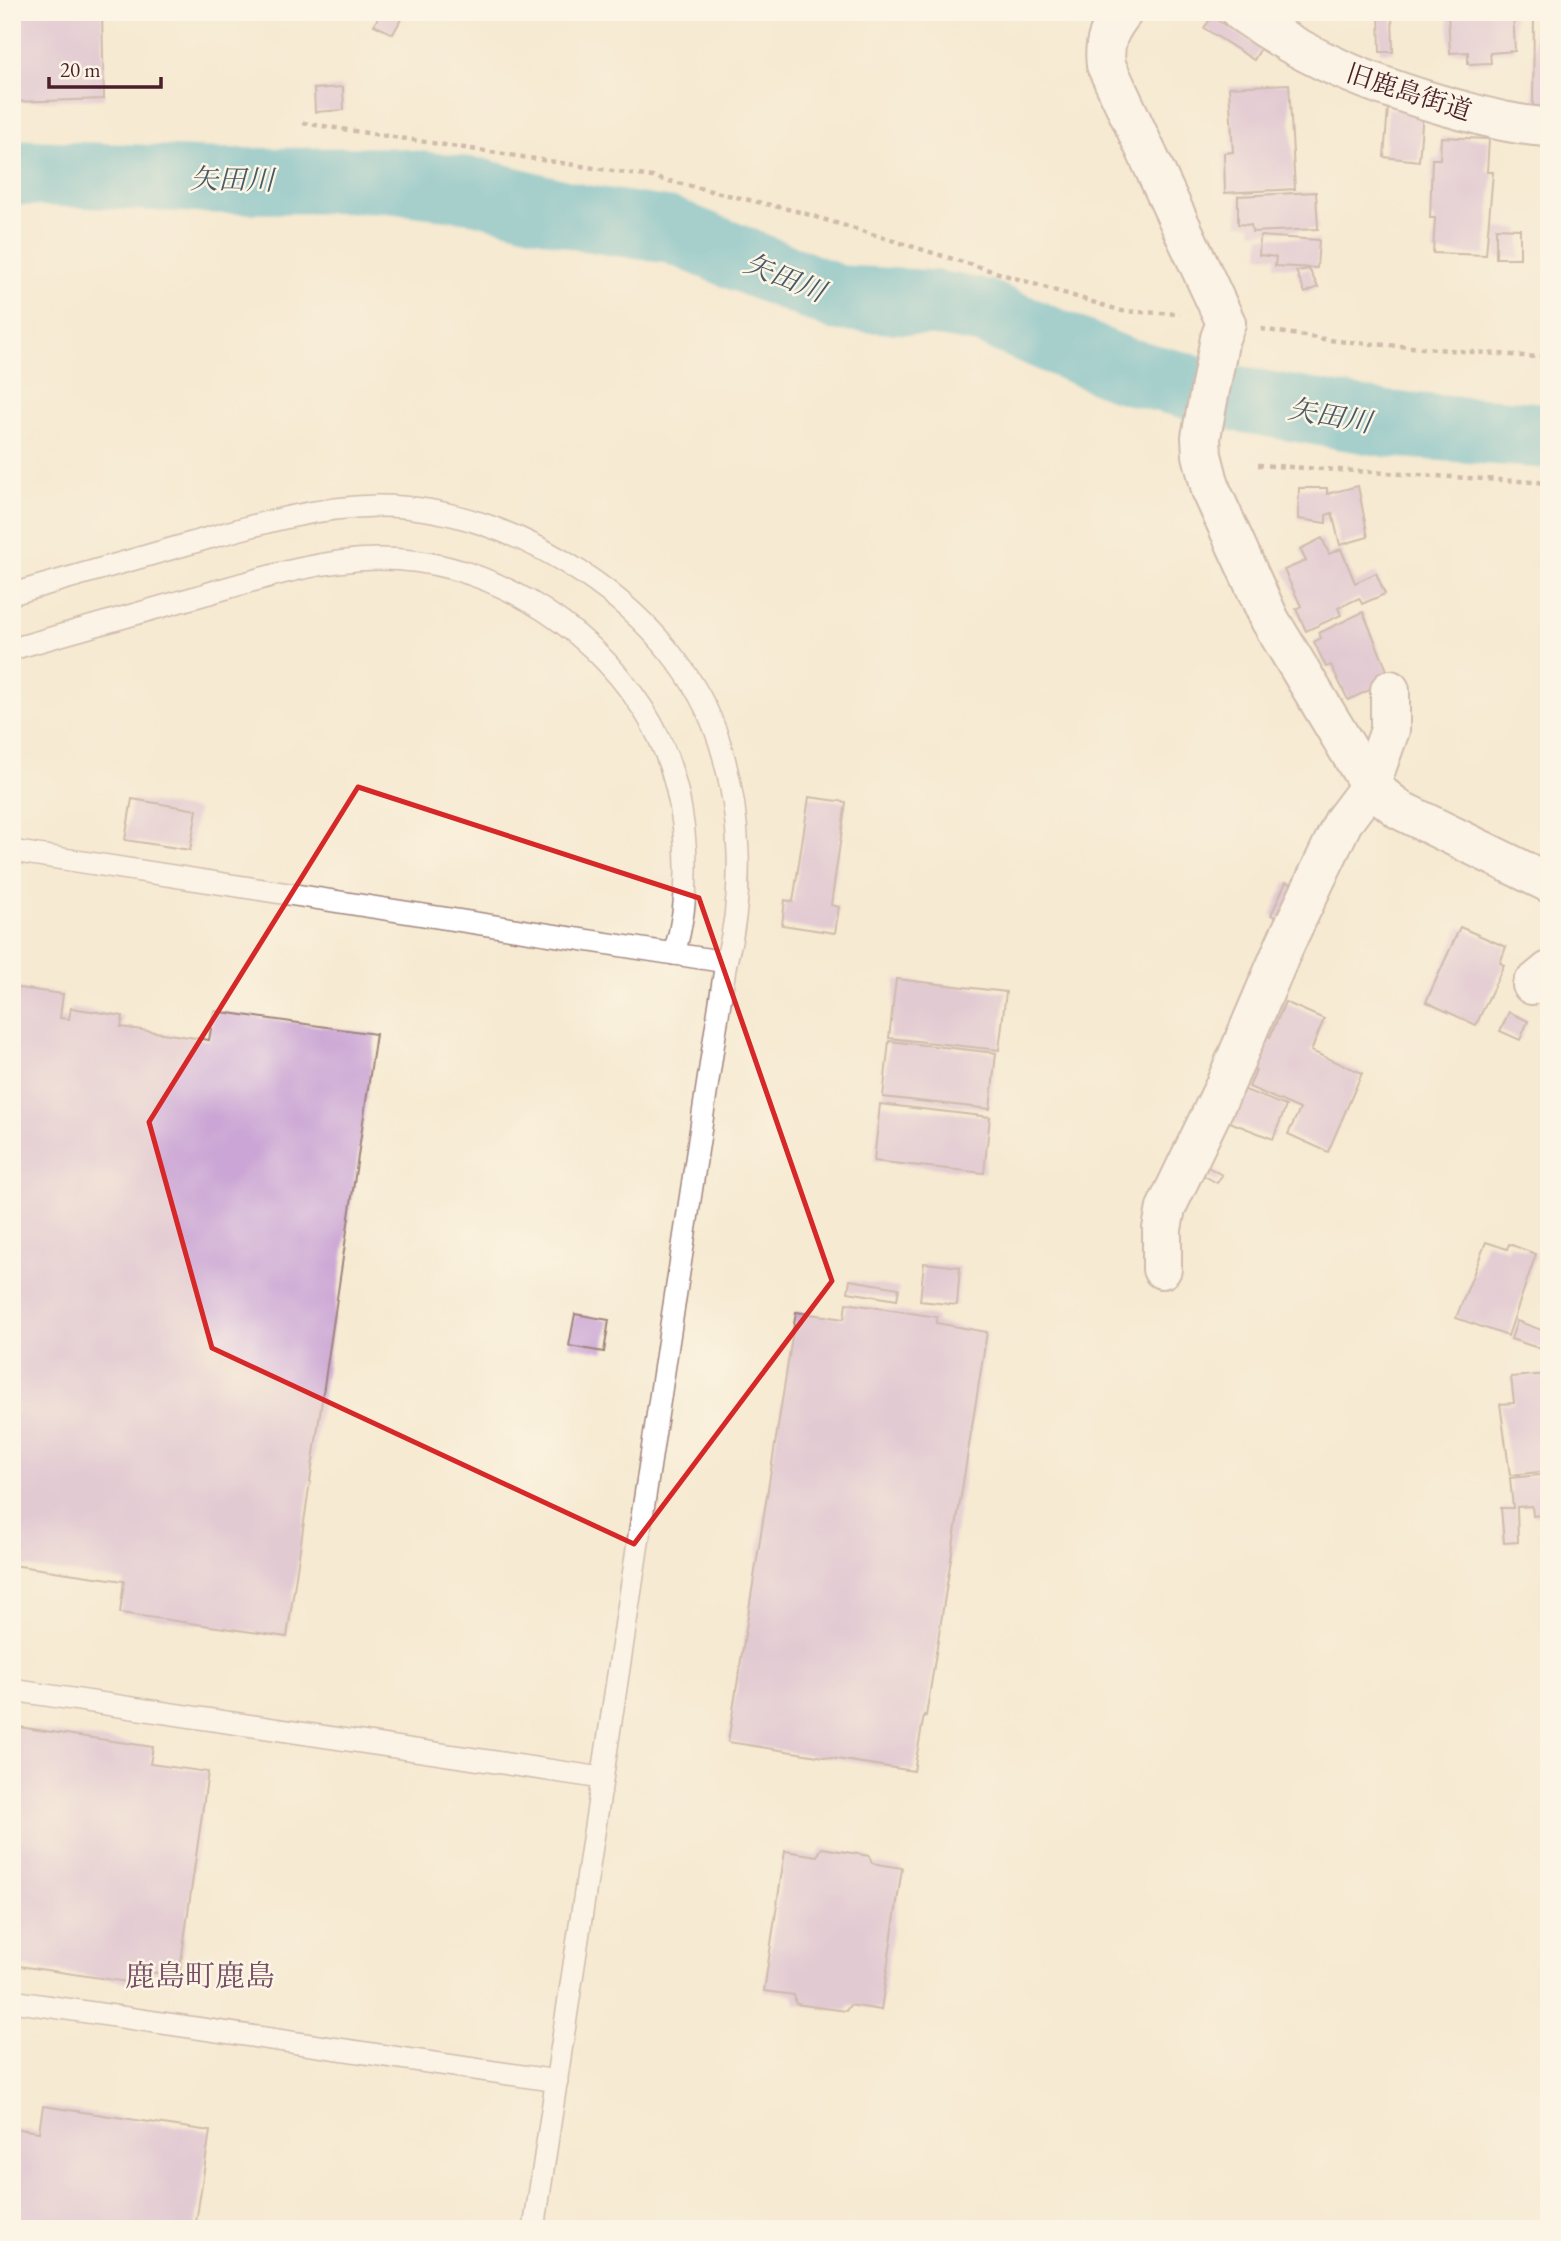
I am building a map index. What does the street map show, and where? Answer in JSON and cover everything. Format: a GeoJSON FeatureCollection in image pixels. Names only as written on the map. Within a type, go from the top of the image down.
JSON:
{"type":"FeatureCollection","features":[{"type":"Feature","properties":{"kind":"street"},"geometry":{"type":"LineString","coordinates":[[1123,12],[1108,32],[1104,49],[1106,65],[1226,323],[1220,338],[1201,438],[1202,455],[1211,491],[1270,620],[1370,786],[1400,810],[1549,883]]}},
{"type":"Feature","properties":{"kind":"street","name":"旧鹿島街道"},"geometry":{"type":"LineString","coordinates":[[1241,12],[1275,36],[1380,87],[1517,126],[1549,127]]}},
{"type":"Feature","properties":{"kind":"street"},"geometry":{"type":"LineString","coordinates":[[1162,1269],[1162,1229],[1174,1188],[1226,1085],[1286,942],[1343,822],[1370,786],[1390,730],[1390,690]]}},
{"type":"Feature","properties":{"kind":"lane"},"geometry":{"type":"LineString","coordinates":[[12,594],[274,520],[329,509],[377,506],[423,509],[468,518],[519,536],[570,564],[620,601],[656,637],[701,702],[720,743],[738,849],[735,930],[726,962],[534,2229]]}},
{"type":"Feature","properties":{"kind":"lane"},"geometry":{"type":"LineString","coordinates":[[12,649],[286,572],[336,562],[378,559],[417,562],[455,569],[498,584],[542,608],[586,642],[616,672],[655,727],[670,760],[685,852],[682,928],[674,954]]}},
{"type":"Feature","properties":{"kind":"lane"},"geometry":{"type":"LineString","coordinates":[[12,851],[726,962]]}},
{"type":"Feature","properties":{"kind":"lane"},"geometry":{"type":"LineString","coordinates":[[12,1690],[602,1778]]}},
{"type":"Feature","properties":{"kind":"lane"},"geometry":{"type":"LineString","coordinates":[[12,2001],[557,2081]]}},
{"type":"Feature","properties":{"kind":"path"},"geometry":{"type":"LineString","coordinates":[[303,123],[652,177],[800,212],[1122,311],[1193,315],[1336,341],[1549,358]]}},
{"type":"Feature","properties":{"kind":"path"},"geometry":{"type":"LineString","coordinates":[[1258,465],[1549,483]]}},
{"type":"Feature","properties":{"kind":"highlighted area"},"geometry":{"type":"Polygon","coordinates":[[[358,787],[699,898],[832,1281],[634,1544],[212,1348],[149,1122],[358,787]]]}},
{"type":"Feature","properties":{"kind":"building"},"geometry":{"type":"Polygon","coordinates":[[[12,12],[102,12],[104,99],[12,102],[12,12]]]}},
{"type":"Feature","properties":{"kind":"building"},"geometry":{"type":"Polygon","coordinates":[[[381,12],[405,12],[393,34],[374,25],[381,12]]]}},
{"type":"Feature","properties":{"kind":"building"},"geometry":{"type":"Polygon","coordinates":[[[1379,12],[1392,12],[1393,52],[1380,52],[1379,12]]]}},
{"type":"Feature","properties":{"kind":"building"},"geometry":{"type":"Polygon","coordinates":[[[1448,12],[1513,12],[1515,51],[1490,53],[1491,63],[1468,64],[1468,52],[1450,53],[1448,12]]]}},
{"type":"Feature","properties":{"kind":"building"},"geometry":{"type":"Polygon","coordinates":[[[1534,12],[1549,13],[1549,107],[1533,106],[1534,12]]]}},
{"type":"Feature","properties":{"kind":"building"},"geometry":{"type":"Polygon","coordinates":[[[1212,17],[1261,48],[1254,60],[1204,28],[1212,17]]]}},
{"type":"Feature","properties":{"kind":"building"},"geometry":{"type":"Polygon","coordinates":[[[1289,84],[1295,189],[1225,193],[1224,153],[1233,152],[1229,87],[1289,84]]]}},
{"type":"Feature","properties":{"kind":"building"},"geometry":{"type":"Polygon","coordinates":[[[343,87],[344,110],[315,112],[314,89],[343,87]]]}},
{"type":"Feature","properties":{"kind":"building"},"geometry":{"type":"Polygon","coordinates":[[[1388,108],[1423,112],[1419,161],[1384,157],[1388,108]]]}},
{"type":"Feature","properties":{"kind":"building"},"geometry":{"type":"Polygon","coordinates":[[[1441,137],[1489,139],[1487,172],[1493,172],[1486,255],[1433,253],[1435,218],[1430,218],[1432,159],[1440,159],[1441,137]]]}},
{"type":"Feature","properties":{"kind":"building"},"geometry":{"type":"Polygon","coordinates":[[[1316,192],[1318,229],[1252,232],[1251,225],[1238,224],[1238,196],[1316,192]]]}},
{"type":"Feature","properties":{"kind":"building"},"geometry":{"type":"Polygon","coordinates":[[[1496,228],[1520,229],[1520,258],[1496,258],[1496,228]]]}},
{"type":"Feature","properties":{"kind":"building"},"geometry":{"type":"Polygon","coordinates":[[[1260,236],[1319,240],[1317,268],[1275,266],[1276,257],[1259,255],[1260,236]]]}},
{"type":"Feature","properties":{"kind":"building"},"geometry":{"type":"Polygon","coordinates":[[[1309,269],[1318,287],[1305,293],[1296,271],[1309,269]]]}},
{"type":"Feature","properties":{"kind":"building"},"geometry":{"type":"Polygon","coordinates":[[[1358,486],[1368,537],[1340,545],[1332,513],[1326,515],[1326,523],[1298,519],[1299,488],[1327,488],[1327,494],[1358,486]]]}},
{"type":"Feature","properties":{"kind":"building"},"geometry":{"type":"Polygon","coordinates":[[[1322,538],[1329,554],[1341,549],[1355,583],[1376,573],[1385,594],[1362,604],[1359,598],[1338,608],[1341,615],[1306,631],[1296,609],[1301,606],[1284,570],[1306,561],[1300,549],[1322,538]]]}},
{"type":"Feature","properties":{"kind":"building"},"geometry":{"type":"Polygon","coordinates":[[[1363,612],[1391,680],[1348,700],[1331,665],[1326,667],[1314,642],[1321,638],[1319,633],[1363,612]]]}},
{"type":"Feature","properties":{"kind":"building"},"geometry":{"type":"Polygon","coordinates":[[[809,797],[846,802],[831,905],[839,907],[835,933],[782,925],[785,900],[793,902],[809,797]]]}},
{"type":"Feature","properties":{"kind":"building"},"geometry":{"type":"Polygon","coordinates":[[[132,799],[197,810],[190,850],[125,840],[132,799]]]}},
{"type":"Feature","properties":{"kind":"building"},"geometry":{"type":"Polygon","coordinates":[[[1286,882],[1297,886],[1282,920],[1271,915],[1286,882]]]}},
{"type":"Feature","properties":{"kind":"building"},"geometry":{"type":"Polygon","coordinates":[[[1460,927],[1506,947],[1500,963],[1504,965],[1476,1025],[1426,1002],[1460,927]]]}},
{"type":"Feature","properties":{"kind":"building"},"geometry":{"type":"Polygon","coordinates":[[[896,979],[1006,992],[999,1050],[889,1038],[896,979]]]}},
{"type":"Feature","properties":{"kind":"building"},"geometry":{"type":"Polygon","coordinates":[[[18,988],[63,994],[60,1018],[69,1019],[71,1008],[123,1016],[121,1027],[209,1040],[214,1011],[376,1034],[287,1637],[120,1613],[124,1581],[12,1565],[12,1011],[18,988]]]}},
{"type":"Feature","properties":{"kind":"building"},"geometry":{"type":"Polygon","coordinates":[[[1285,1002],[1324,1019],[1311,1051],[1362,1073],[1328,1152],[1288,1134],[1300,1109],[1249,1087],[1256,1070],[1250,1068],[1264,1034],[1270,1037],[1285,1002]]]}},
{"type":"Feature","properties":{"kind":"building"},"geometry":{"type":"Polygon","coordinates":[[[1509,1012],[1528,1021],[1520,1040],[1500,1031],[1509,1012]]]}},
{"type":"Feature","properties":{"kind":"building"},"geometry":{"type":"Polygon","coordinates":[[[889,1041],[996,1053],[990,1109],[883,1097],[889,1041]]]}},
{"type":"Feature","properties":{"kind":"building"},"geometry":{"type":"Polygon","coordinates":[[[1235,1086],[1286,1106],[1273,1139],[1222,1119],[1235,1086]]]}},
{"type":"Feature","properties":{"kind":"building"},"geometry":{"type":"Polygon","coordinates":[[[880,1104],[990,1117],[984,1173],[874,1161],[880,1104]]]}},
{"type":"Feature","properties":{"kind":"building"},"geometry":{"type":"Polygon","coordinates":[[[1206,1166],[1222,1175],[1217,1183],[1201,1174],[1206,1166]]]}},
{"type":"Feature","properties":{"kind":"building"},"geometry":{"type":"Polygon","coordinates":[[[1486,1242],[1507,1249],[1509,1244],[1536,1254],[1508,1336],[1456,1318],[1486,1242]]]}},
{"type":"Feature","properties":{"kind":"building"},"geometry":{"type":"Polygon","coordinates":[[[924,1263],[960,1267],[957,1305],[920,1301],[924,1263]]]}},
{"type":"Feature","properties":{"kind":"building"},"geometry":{"type":"Polygon","coordinates":[[[850,1280],[899,1288],[897,1300],[848,1292],[850,1280]]]}},
{"type":"Feature","properties":{"kind":"building"},"geometry":{"type":"Polygon","coordinates":[[[846,1303],[937,1317],[936,1323],[987,1332],[926,1716],[924,1715],[914,1771],[728,1742],[796,1312],[844,1319],[846,1303]]]}},
{"type":"Feature","properties":{"kind":"building"},"geometry":{"type":"Polygon","coordinates":[[[575,1314],[609,1320],[604,1352],[569,1346],[575,1314]]]}},
{"type":"Feature","properties":{"kind":"building"},"geometry":{"type":"Polygon","coordinates":[[[1517,1321],[1547,1332],[1541,1349],[1511,1339],[1517,1321]]]}},
{"type":"Feature","properties":{"kind":"building"},"geometry":{"type":"Polygon","coordinates":[[[1549,1374],[1549,1471],[1510,1475],[1500,1404],[1514,1403],[1511,1377],[1549,1374]]]}},
{"type":"Feature","properties":{"kind":"building"},"geometry":{"type":"Polygon","coordinates":[[[1549,1474],[1549,1514],[1533,1516],[1532,1506],[1517,1507],[1518,1542],[1504,1543],[1501,1508],[1513,1508],[1510,1478],[1549,1474]]]}},
{"type":"Feature","properties":{"kind":"building"},"geometry":{"type":"Polygon","coordinates":[[[12,1726],[153,1747],[150,1764],[208,1772],[179,1976],[137,1970],[134,1983],[12,1965],[12,1726]]]}},
{"type":"Feature","properties":{"kind":"building"},"geometry":{"type":"Polygon","coordinates":[[[822,1848],[869,1856],[872,1863],[902,1868],[881,2010],[850,2005],[846,2011],[796,2004],[794,1995],[764,1991],[785,1851],[817,1856],[822,1848]]]}},
{"type":"Feature","properties":{"kind":"building"},"geometry":{"type":"Polygon","coordinates":[[[43,2106],[210,2131],[195,2229],[12,2229],[12,2128],[39,2132],[43,2106]]]}},
{"type":"Feature","properties":{"kind":"waterway","name":"矢田川"},"geometry":{"type":"LineString","coordinates":[[12,172],[223,181],[387,180],[478,191],[584,218],[672,231],[837,298],[934,303],[984,312],[1120,369],[1243,400],[1386,424],[1549,436]]}},
{"type":"Feature","properties":{"kind":"district","name":"鹿島町鹿島"},"geometry":{"type":"Point","coordinates":[200,1975]}}]}
